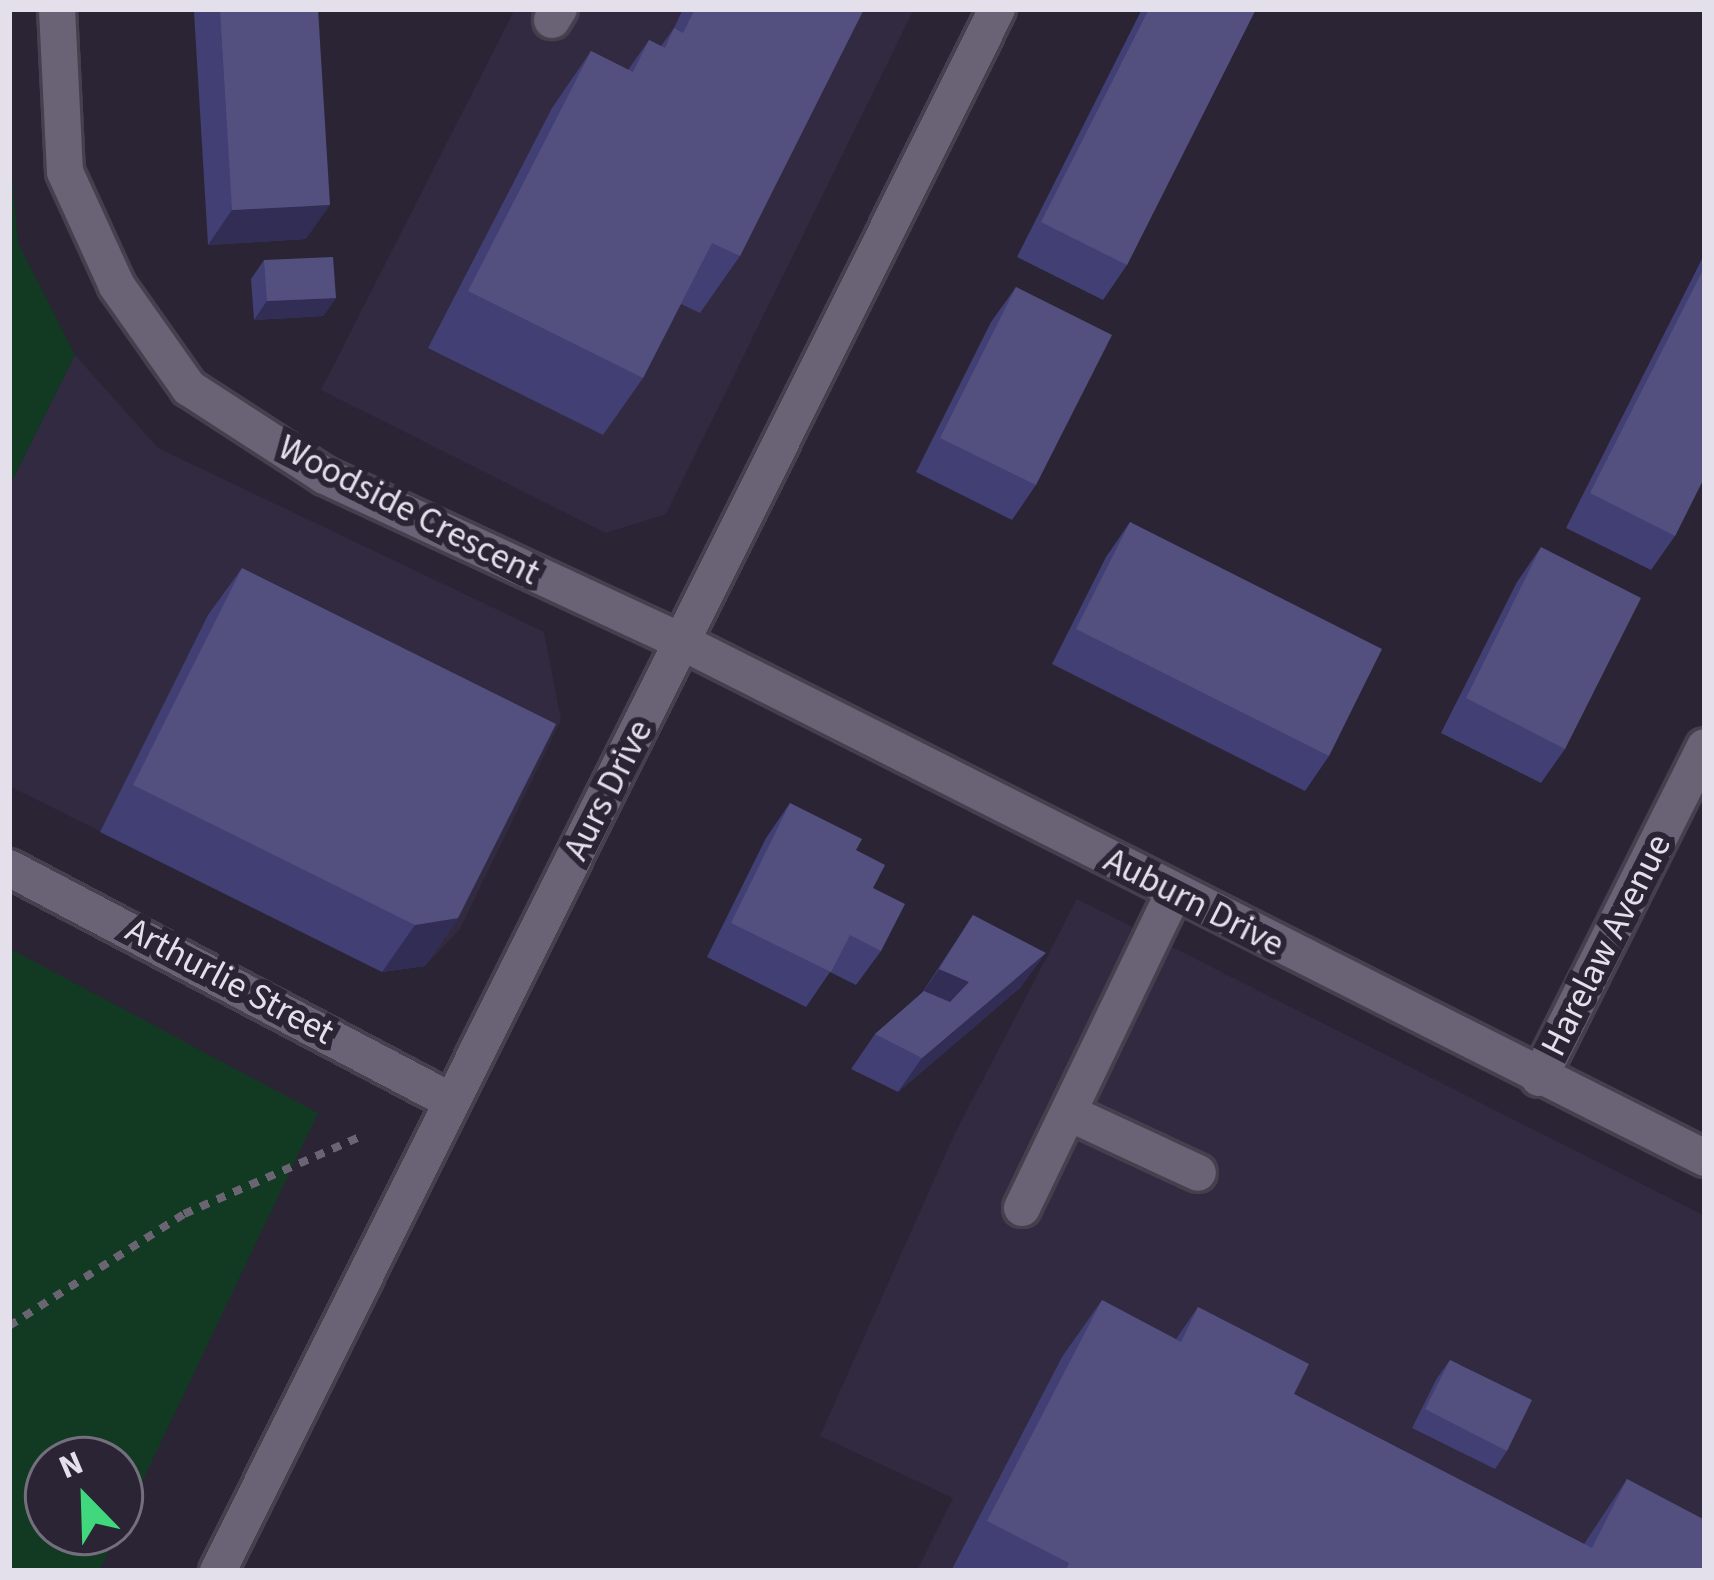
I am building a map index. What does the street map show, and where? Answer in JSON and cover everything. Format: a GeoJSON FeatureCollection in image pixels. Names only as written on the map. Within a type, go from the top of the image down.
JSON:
{"type":"FeatureCollection","features":[{"type":"Feature","properties":{"kind":"street","name":"Woodside Crescent"},"geometry":{"type":"LineString","coordinates":[[57,9],[65,172],[118,286],[189,388],[325,476],[684,643]]}},
{"type":"Feature","properties":{"kind":"street","name":"Aurs Drive"},"geometry":{"type":"LineString","coordinates":[[220,1571],[448,1099],[684,643],[997,9]]}},
{"type":"Feature","properties":{"kind":"street","name":"Auburn Drive"},"geometry":{"type":"LineString","coordinates":[[684,643],[1705,1159]]}},
{"type":"Feature","properties":{"kind":"street","name":"Harelaw Avenue"},"geometry":{"type":"LineString","coordinates":[[1539,1078],[1705,747]]}},
{"type":"Feature","properties":{"kind":"street","name":"Arthurlie Street"},"geometry":{"type":"LineString","coordinates":[[9,868],[448,1099]]}},
{"type":"Feature","properties":{"kind":"street"},"geometry":{"type":"LineString","coordinates":[[1022,1208],[1174,892]]}},
{"type":"Feature","properties":{"kind":"street"},"geometry":{"type":"LineString","coordinates":[[1069,1113],[1198,1173]]}},
{"type":"Feature","properties":{"kind":"path"},"geometry":{"type":"LineString","coordinates":[[9,1326],[184,1214],[448,1099]]}},
{"type":"Feature","properties":{"kind":"shaded area"},"geometry":{"type":"Polygon","coordinates":[[[515,9],[914,9],[666,514],[606,533],[321,390],[515,9]]]}},
{"type":"Feature","properties":{"kind":"shaded area"},"geometry":{"type":"Polygon","coordinates":[[[75,355],[158,448],[544,632],[561,720],[460,929],[425,966],[382,972],[9,786],[9,487],[75,355]]]}},
{"type":"Feature","properties":{"kind":"shaded area"},"geometry":{"type":"Polygon","coordinates":[[[1077,899],[1705,1216],[1705,1571],[917,1571],[953,1498],[820,1436],[955,1133],[1077,899]]]}},
{"type":"Feature","properties":{"kind":"green space"},"geometry":{"type":"Polygon","coordinates":[[[9,142],[18,243],[75,355],[9,487],[9,142]]]}},
{"type":"Feature","properties":{"kind":"green space"},"geometry":{"type":"Polygon","coordinates":[[[9,948],[318,1113],[144,1478],[144,1436],[24,1436],[24,1556],[106,1556],[99,1571],[9,1571],[9,948]]]}},
{"type":"Feature","properties":{"kind":"building"},"geometry":{"type":"Polygon","coordinates":[[[220,9],[318,9],[330,205],[232,210],[220,9]]]}},
{"type":"Feature","properties":{"kind":"building"},"geometry":{"type":"Polygon","coordinates":[[[695,9],[864,9],[740,256],[712,243],[643,378],[468,291],[591,51],[633,72],[649,40],[665,48],[674,28],[683,33],[695,9]]]}},
{"type":"Feature","properties":{"kind":"building"},"geometry":{"type":"Polygon","coordinates":[[[1149,9],[1256,9],[1127,265],[1041,222],[1149,9]]]}},
{"type":"Feature","properties":{"kind":"building"},"geometry":{"type":"Polygon","coordinates":[[[333,257],[336,298],[267,301],[264,260],[333,257]]]}},
{"type":"Feature","properties":{"kind":"building"},"geometry":{"type":"Polygon","coordinates":[[[1705,266],[1705,476],[1675,536],[1590,493],[1705,266]]]}},
{"type":"Feature","properties":{"kind":"building"},"geometry":{"type":"Polygon","coordinates":[[[1016,287],[1112,335],[1036,485],[940,438],[1016,287]]]}},
{"type":"Feature","properties":{"kind":"building"},"geometry":{"type":"Polygon","coordinates":[[[1130,522],[1382,649],[1329,756],[1076,629],[1130,522]]]}},
{"type":"Feature","properties":{"kind":"building"},"geometry":{"type":"Polygon","coordinates":[[[1541,547],[1641,598],[1565,749],[1466,698],[1541,547]]]}},
{"type":"Feature","properties":{"kind":"building"},"geometry":{"type":"Polygon","coordinates":[[[242,568],[556,724],[458,918],[415,925],[133,785],[242,568]]]}},
{"type":"Feature","properties":{"kind":"building"},"geometry":{"type":"Polygon","coordinates":[[[790,803],[862,839],[856,850],[885,865],[873,888],[905,904],[881,951],[850,935],[831,972],[731,923],[790,803]]]}},
{"type":"Feature","properties":{"kind":"building"},"geometry":{"type":"Polygon","coordinates":[[[973,915],[1046,953],[922,1058],[875,1034],[924,991],[950,1002],[969,982],[939,969],[973,915]]]}},
{"type":"Feature","properties":{"kind":"building"},"geometry":{"type":"Polygon","coordinates":[[[1102,1300],[1181,1342],[1198,1307],[1309,1364],[1294,1394],[1592,1548],[1627,1479],[1705,1520],[1705,1571],[1066,1571],[1069,1563],[987,1521],[1102,1300]]]}},
{"type":"Feature","properties":{"kind":"building"},"geometry":{"type":"Polygon","coordinates":[[[1450,1360],[1532,1400],[1507,1451],[1425,1409],[1450,1360]]]}}]}
